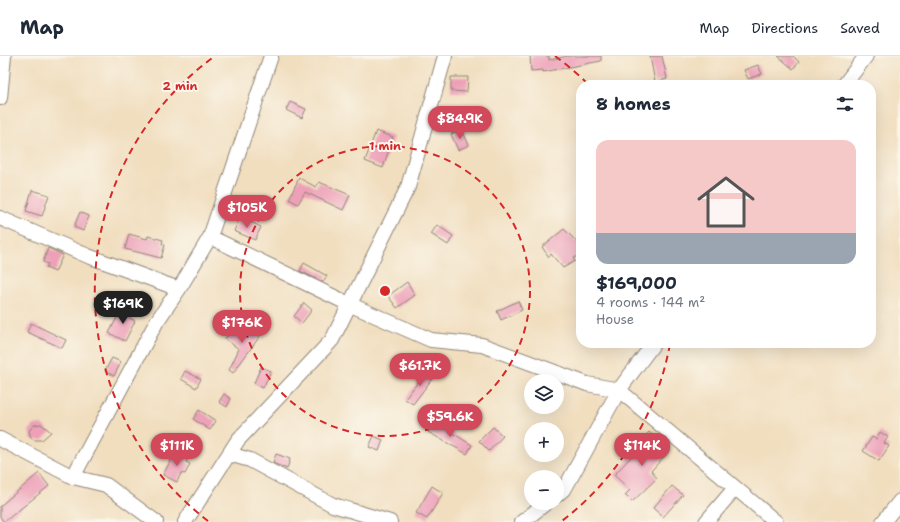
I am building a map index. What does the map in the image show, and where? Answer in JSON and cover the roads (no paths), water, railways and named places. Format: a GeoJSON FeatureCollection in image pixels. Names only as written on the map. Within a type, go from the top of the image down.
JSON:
{"type":"FeatureCollection","features":[{"type":"Feature","properties":{"kind":"street"},"geometry":{"type":"LineString","coordinates":[[0,98],[4,56]]}},
{"type":"Feature","properties":{"kind":"street"},"geometry":{"type":"LineString","coordinates":[[73,477],[157,321],[179,289],[210,237],[271,56]]}},
{"type":"Feature","properties":{"kind":"street"},"geometry":{"type":"LineString","coordinates":[[185,522],[238,440],[332,340],[351,305],[408,187],[445,56]]}},
{"type":"Feature","properties":{"kind":"street"},"geometry":{"type":"LineString","coordinates":[[848,80],[866,56]]}},
{"type":"Feature","properties":{"kind":"street"},"geometry":{"type":"LineString","coordinates":[[0,218],[88,256],[179,289]]}},
{"type":"Feature","properties":{"kind":"street"},"geometry":{"type":"LineString","coordinates":[[210,237],[351,305],[431,340],[482,345],[587,384],[619,390],[776,522]]}},
{"type":"Feature","properties":{"kind":"street"},"geometry":{"type":"LineString","coordinates":[[564,490],[619,390],[650,348]]}},
{"type":"Feature","properties":{"kind":"street"},"geometry":{"type":"LineString","coordinates":[[0,439],[73,477],[106,485],[156,522]]}},
{"type":"Feature","properties":{"kind":"street"},"geometry":{"type":"LineString","coordinates":[[229,454],[250,460],[333,504],[390,522]]}},
{"type":"Feature","properties":{"kind":"street"},"geometry":{"type":"LineString","coordinates":[[706,522],[735,488]]}},
{"type":"Feature","properties":{"kind":"street"},"geometry":{"type":"LineString","coordinates":[[882,522],[900,500]]}},
{"type":"Feature","properties":{"kind":"street"},"geometry":{"type":"LineString","coordinates":[[522,522],[537,510]]}}]}
